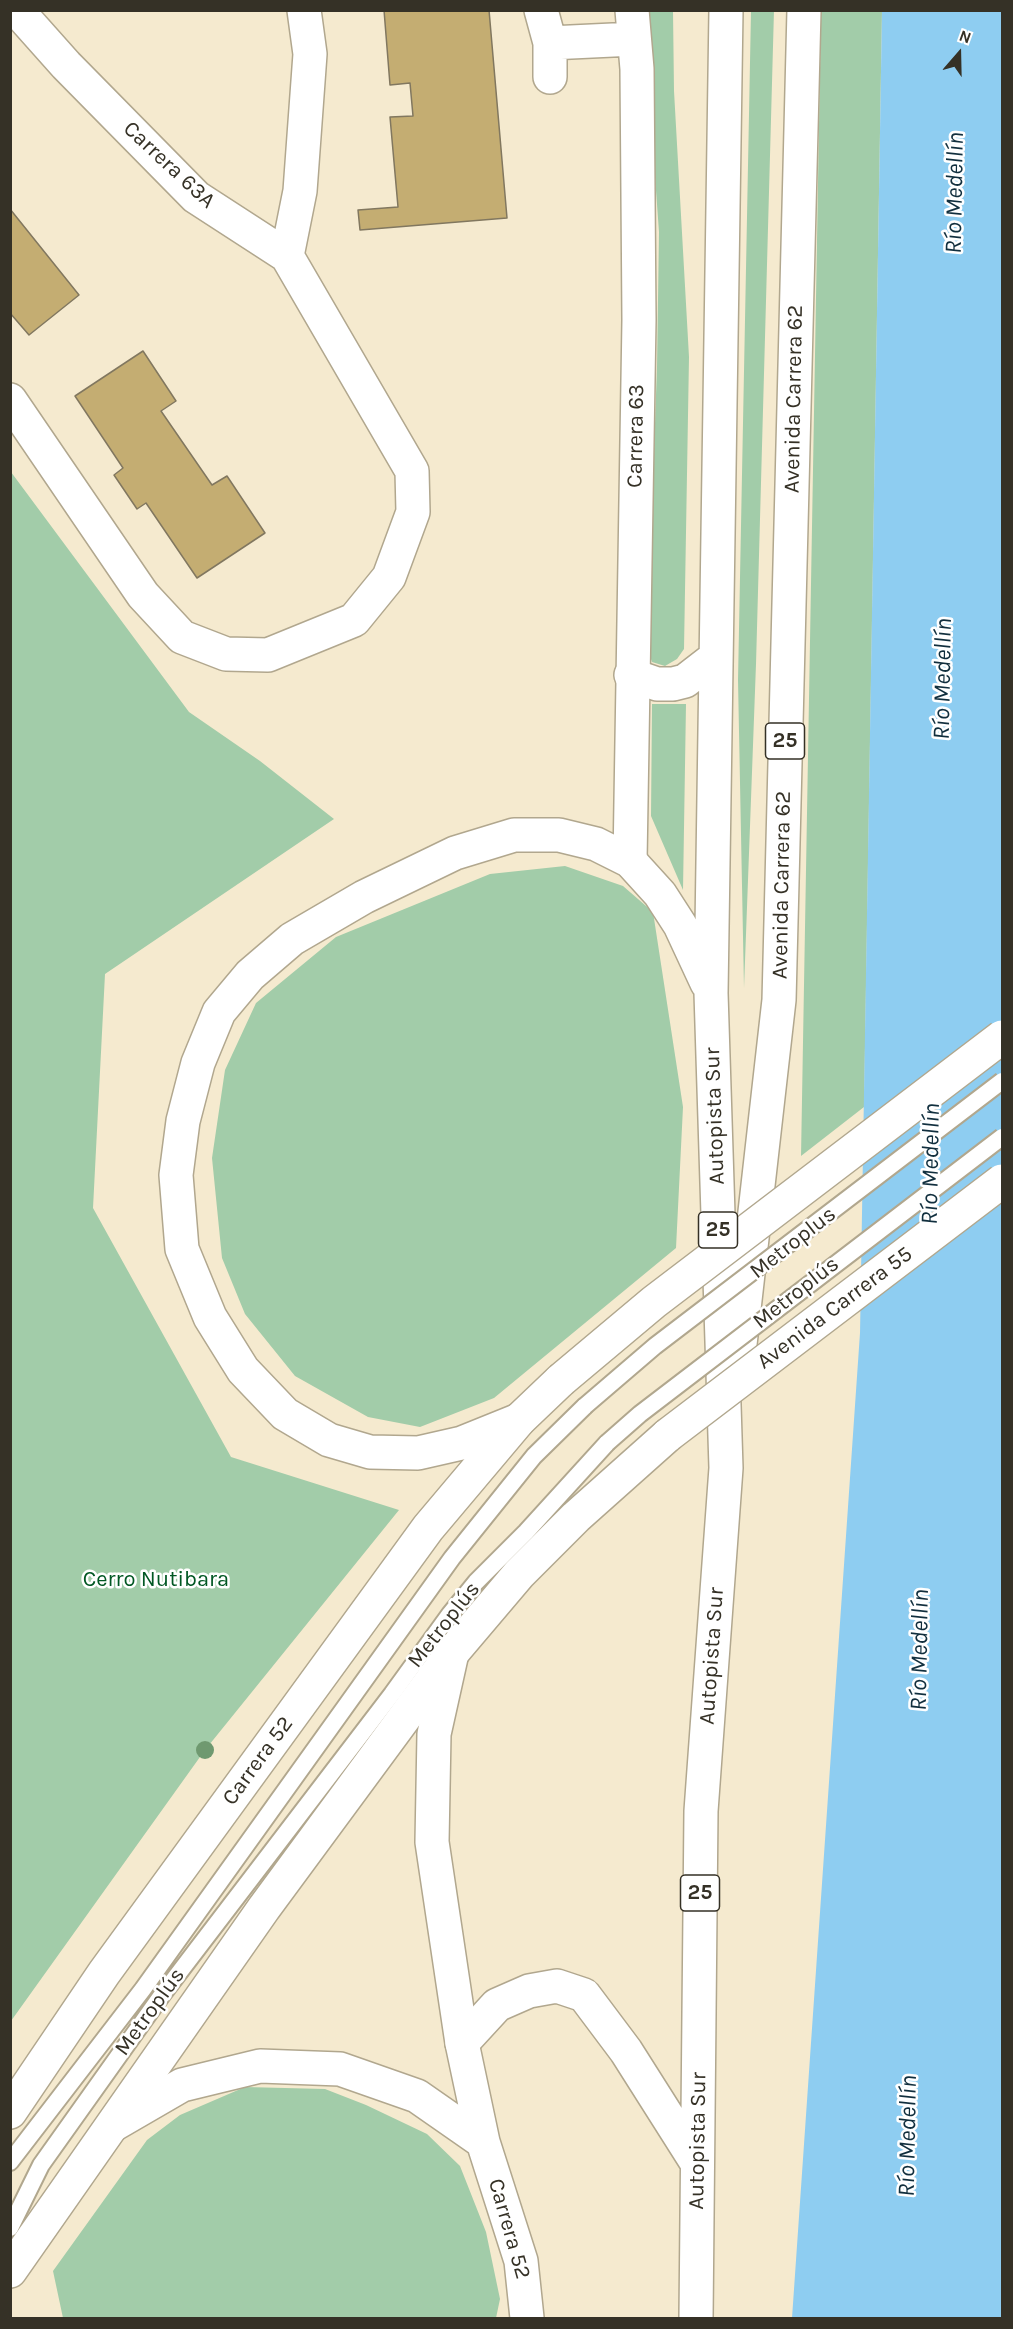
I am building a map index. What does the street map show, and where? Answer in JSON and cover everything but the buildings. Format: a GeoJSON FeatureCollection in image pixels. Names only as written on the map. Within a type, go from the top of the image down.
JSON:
{"type":"FeatureCollection","features":[{"type":"Feature","properties":{"kind":"main road","name":"Carrera 63A"},"geometry":{"type":"LineString","coordinates":[[17,10],[66,65],[196,197],[286,256]]}},
{"type":"Feature","properties":{"kind":"main road"},"geometry":{"type":"LineString","coordinates":[[10,400],[143,595],[182,637],[226,654],[268,655],[354,620],[389,577],[413,512],[412,471],[286,256],[300,191],[310,54],[304,10]]}},
{"type":"Feature","properties":{"kind":"main road"},"geometry":{"type":"LineString","coordinates":[[541,10],[550,43],[550,77]]}},
{"type":"Feature","properties":{"kind":"main road","name":"25"},"geometry":{"type":"LineString","coordinates":[[711,993],[726,10]]}},
{"type":"Feature","properties":{"kind":"main road","name":"Avenida Carrera 62"},"geometry":{"type":"LineString","coordinates":[[726,1468],[779,1000],[804,10]]}},
{"type":"Feature","properties":{"kind":"main road"},"geometry":{"type":"LineString","coordinates":[[550,43],[633,25]]}},
{"type":"Feature","properties":{"kind":"main road","name":"Carrera 63"},"geometry":{"type":"LineString","coordinates":[[630,861],[631,675],[639,320],[637,69],[633,25]]}},
{"type":"Feature","properties":{"kind":"main road"},"geometry":{"type":"LineString","coordinates":[[631,675],[657,684],[673,684],[685,681],[716,657]]}},
{"type":"Feature","properties":{"kind":"main road"},"geometry":{"type":"LineString","coordinates":[[519,1420],[462,1443],[418,1453],[370,1452],[329,1440],[285,1414],[243,1370],[210,1317],[182,1250],[176,1176],[183,1121],[198,1063],[219,1012],[250,975],[292,939],[364,897],[455,853],[514,835],[559,835],[596,844],[630,861],[660,894],[680,925],[711,993]]}},
{"type":"Feature","properties":{"kind":"main road","name":"Autopista Sur"},"geometry":{"type":"LineString","coordinates":[[696,2319],[701,1811],[726,1468],[711,993]]}},
{"type":"Feature","properties":{"kind":"main road","name":"Carrera 52"},"geometry":{"type":"LineString","coordinates":[[10,2112],[104,1973],[428,1528],[519,1420],[561,1380],[654,1302],[1002,1037]]}},
{"type":"Feature","properties":{"kind":"main road","name":"Avenida Carrera 55"},"geometry":{"type":"LineString","coordinates":[[668,1435],[1002,1181]]}},
{"type":"Feature","properties":{"kind":"main road","name":"Carrera 52"},"geometry":{"type":"LineString","coordinates":[[10,2271],[264,1908],[452,1653],[519,1574],[576,1517],[668,1435]]}},
{"type":"Feature","properties":{"kind":"main road","name":"Carrera 52"},"geometry":{"type":"LineString","coordinates":[[452,1653],[434,1734],[432,1842],[462,2043],[483,2142],[521,2261],[527,2319]]}},
{"type":"Feature","properties":{"kind":"main road"},"geometry":{"type":"LineString","coordinates":[[462,2043],[497,2005],[529,1991],[557,1986],[584,1995],[626,2051],[697,2163]]}},
{"type":"Feature","properties":{"kind":"main road","name":"Carrera 52"},"geometry":{"type":"LineString","coordinates":[[113,2125],[182,2085],[260,2066],[340,2069],[417,2096],[483,2142]]}},
{"type":"Feature","properties":{"kind":"lane","name":"Metroplus"},"geometry":{"type":"LineString","coordinates":[[585,1406],[655,1346],[1002,1081]]}},
{"type":"Feature","properties":{"kind":"lane","name":"Metroplús"},"geometry":{"type":"LineString","coordinates":[[10,2228],[41,2165],[155,2004],[476,1582],[526,1533],[608,1443],[731,1344],[1002,1137]]}},
{"type":"Feature","properties":{"kind":"lane","name":"Metroplús"},"geometry":{"type":"LineString","coordinates":[[10,2163],[143,1989],[452,1558],[534,1456],[585,1406]]}},
{"type":"Feature","properties":{"kind":"green space"},"geometry":{"type":"Polygon","coordinates":[[[774,10],[756,664],[744,988],[738,680],[751,11],[774,10]]]}},
{"type":"Feature","properties":{"kind":"green space"},"geometry":{"type":"Polygon","coordinates":[[[643,11],[673,11],[674,91],[689,357],[684,649],[677,659],[665,666],[652,662],[647,648],[657,367],[659,232],[643,11]]]}},
{"type":"Feature","properties":{"kind":"green space"},"geometry":{"type":"Polygon","coordinates":[[[821,11],[882,11],[864,1107],[801,1156],[821,11]]]}},
{"type":"Feature","properties":{"kind":"green space","name":"Cerro Nutibara"},"geometry":{"type":"Polygon","coordinates":[[[11,472],[189,712],[260,761],[334,819],[105,974],[93,1208],[231,1457],[399,1510],[205,1750],[11,2021],[11,472]]]}},
{"type":"Feature","properties":{"kind":"green space"},"geometry":{"type":"Polygon","coordinates":[[[652,704],[686,704],[683,890],[651,816],[652,704]]]}},
{"type":"Feature","properties":{"kind":"green space"},"geometry":{"type":"Polygon","coordinates":[[[565,866],[623,886],[653,912],[683,1107],[676,1248],[494,1398],[420,1427],[368,1417],[295,1376],[245,1314],[222,1258],[212,1158],[225,1070],[256,1003],[336,937],[490,874],[565,866]]]}},
{"type":"Feature","properties":{"kind":"green space"},"geometry":{"type":"Polygon","coordinates":[[[245,2087],[325,2089],[366,2105],[427,2134],[460,2166],[486,2232],[500,2299],[496,2318],[63,2318],[53,2271],[147,2140],[180,2115],[245,2087]]]}},
{"type":"Feature","properties":{"kind":"water","name":"Río Medellín"},"geometry":{"type":"Polygon","coordinates":[[[882,11],[1002,11],[1002,2318],[792,2318],[860,1333],[882,11]]]}}]}
